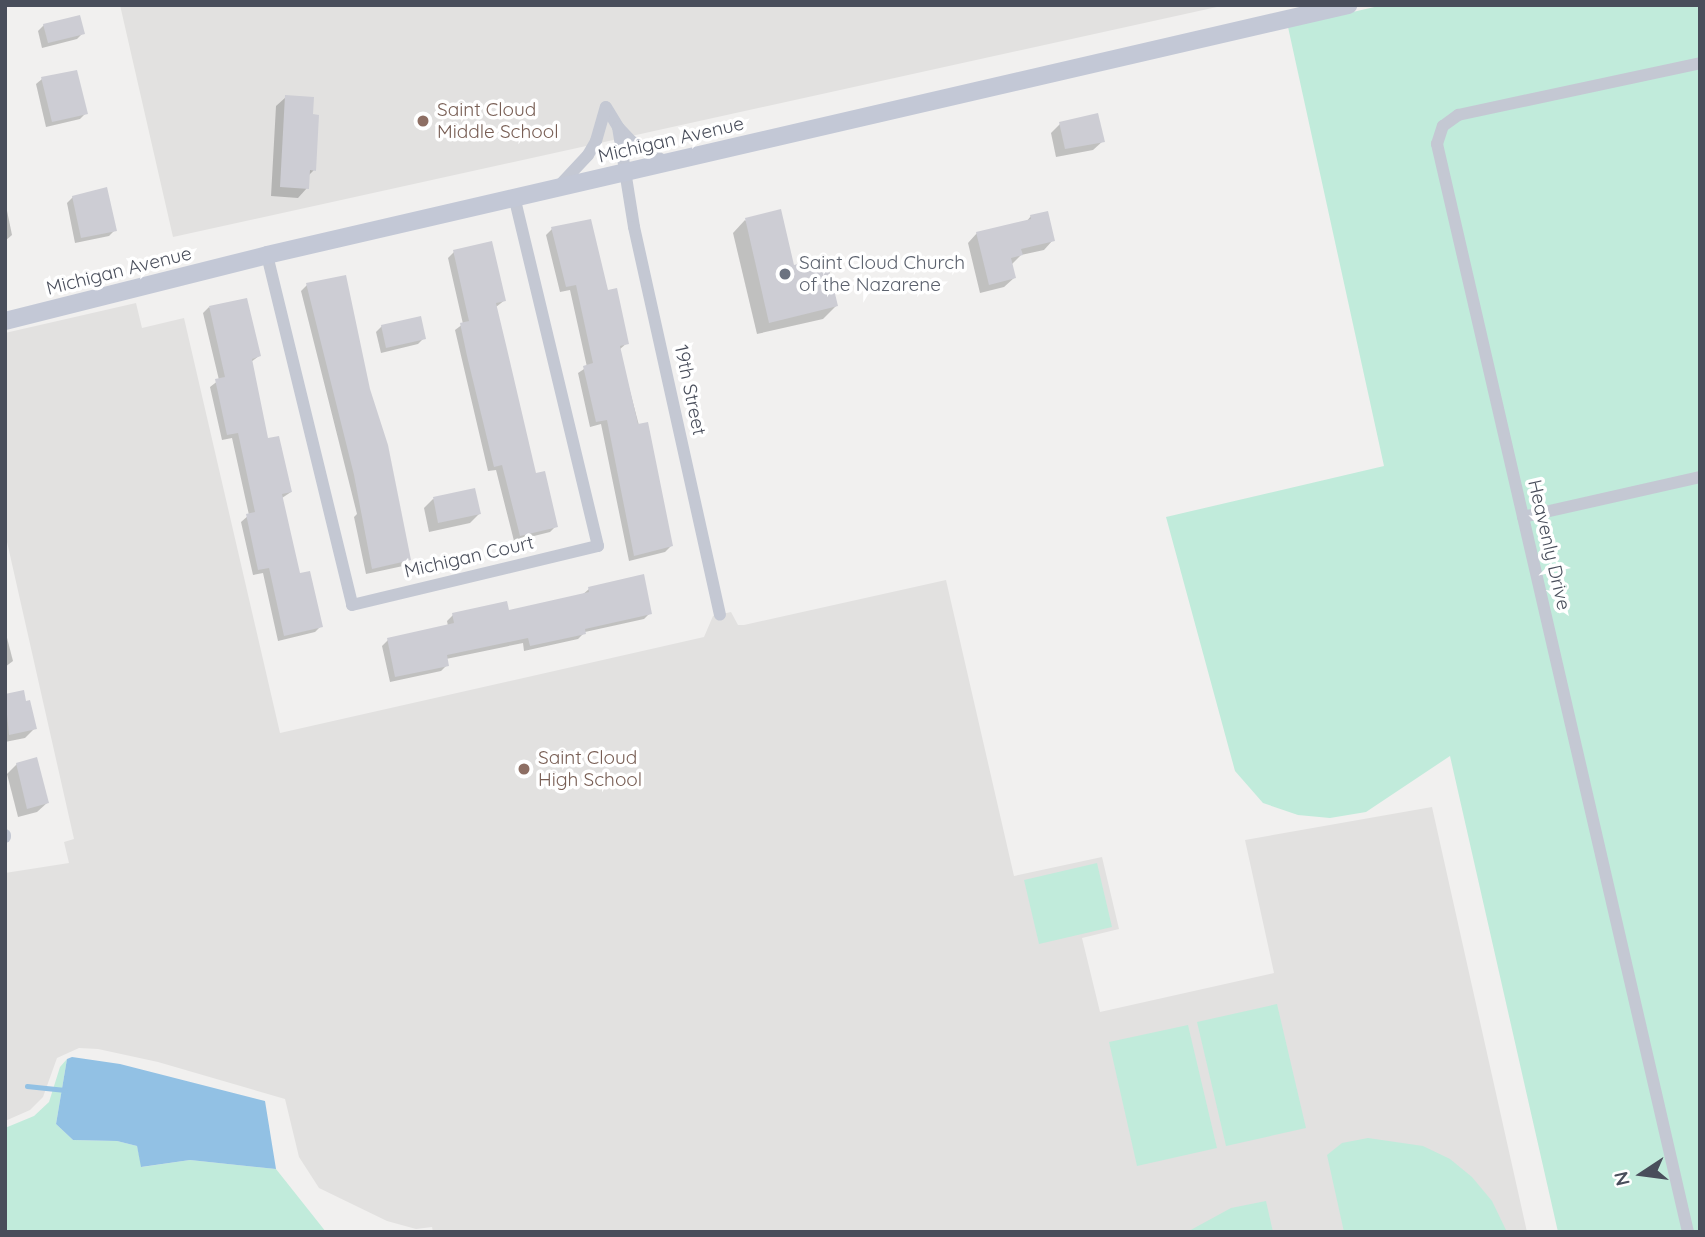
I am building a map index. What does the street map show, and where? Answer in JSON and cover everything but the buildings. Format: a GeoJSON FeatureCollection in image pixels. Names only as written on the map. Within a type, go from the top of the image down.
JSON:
{"type":"FeatureCollection","features":[{"type":"Feature","properties":{"kind":"street","name":"Michigan Avenue"},"geometry":{"type":"LineString","coordinates":[[5,321],[267,255],[1349,5]]}},
{"type":"Feature","properties":{"kind":"street","name":"Heavenly Drive"},"geometry":{"type":"LineString","coordinates":[[1688,1232],[1437,144],[1443,126],[1458,116],[1700,63]]}},
{"type":"Feature","properties":{"kind":"street"},"geometry":{"type":"LineString","coordinates":[[555,190],[588,155],[596,141],[606,107],[618,127],[631,141],[667,163]]}},
{"type":"Feature","properties":{"kind":"street","name":"19th Street"},"geometry":{"type":"LineString","coordinates":[[618,127],[623,173],[720,615]]}},
{"type":"Feature","properties":{"kind":"street","name":"Michigan Court"},"geometry":{"type":"LineString","coordinates":[[267,255],[352,605],[598,546],[515,199]]}},
{"type":"Feature","properties":{"kind":"street"},"geometry":{"type":"LineString","coordinates":[[1523,517],[1700,477]]}},
{"type":"Feature","properties":{"kind":"shaded area","name":"Saint Cloud Middle School"},"geometry":{"type":"Polygon","coordinates":[[[120,5],[1226,5],[173,237],[120,5]]]}},
{"type":"Feature","properties":{"kind":"shaded area","name":"Saint Cloud High School"},"geometry":{"type":"Polygon","coordinates":[[[136,303],[142,328],[184,318],[280,733],[704,637],[713,616],[731,612],[738,625],[744,625],[946,580],[1014,876],[1102,857],[1119,929],[1082,938],[1100,1012],[1274,973],[1245,840],[1432,807],[1527,1232],[433,1232],[432,1227],[416,1229],[387,1221],[319,1188],[299,1157],[285,1099],[158,1062],[98,1049],[79,1048],[57,1058],[43,1097],[30,1110],[5,1121],[5,873],[69,863],[64,842],[74,839],[5,533],[5,333],[136,303]]]}},
{"type":"Feature","properties":{"kind":"green space"},"geometry":{"type":"Polygon","coordinates":[[[1383,5],[1700,5],[1700,1232],[1558,1232],[1450,756],[1366,812],[1330,818],[1298,815],[1263,803],[1235,771],[1166,517],[1384,466],[1288,27],[1383,5]]]}},
{"type":"Feature","properties":{"kind":"green space"},"geometry":{"type":"Polygon","coordinates":[[[1097,863],[1112,927],[1039,944],[1024,880],[1097,863]]]}},
{"type":"Feature","properties":{"kind":"green space"},"geometry":{"type":"Polygon","coordinates":[[[1277,1004],[1306,1128],[1226,1146],[1197,1022],[1277,1004]]]}},
{"type":"Feature","properties":{"kind":"green space"},"geometry":{"type":"Polygon","coordinates":[[[1188,1025],[1217,1148],[1137,1166],[1109,1042],[1188,1025]]]}},
{"type":"Feature","properties":{"kind":"green space"},"geometry":{"type":"Polygon","coordinates":[[[67,1059],[56,1124],[73,1140],[117,1141],[137,1146],[142,1167],[190,1160],[276,1169],[326,1232],[5,1232],[5,1128],[34,1116],[49,1102],[60,1067],[67,1059]]]}},
{"type":"Feature","properties":{"kind":"green space"},"geometry":{"type":"Polygon","coordinates":[[[1368,1138],[1423,1146],[1450,1159],[1472,1177],[1492,1201],[1507,1232],[1344,1232],[1327,1155],[1342,1143],[1368,1138]]]}},
{"type":"Feature","properties":{"kind":"green space"},"geometry":{"type":"Polygon","coordinates":[[[1266,1201],[1273,1232],[1187,1232],[1231,1208],[1266,1201]]]}},
{"type":"Feature","properties":{"kind":"water"},"geometry":{"type":"Polygon","coordinates":[[[72,1057],[120,1064],[265,1101],[276,1169],[190,1160],[141,1167],[137,1146],[117,1141],[73,1140],[56,1124],[67,1059],[72,1057]]]}},
{"type":"Feature","properties":{"kind":"waterway"},"geometry":{"type":"LineString","coordinates":[[27,1086],[65,1090]]}},
{"type":"Feature","properties":{"kind":"place","name":"Saint Cloud Middle School"},"geometry":{"type":"Point","coordinates":[423,121]}},
{"type":"Feature","properties":{"kind":"place","name":"Saint Cloud Church of the Nazarene"},"geometry":{"type":"Point","coordinates":[785,274]}},
{"type":"Feature","properties":{"kind":"place","name":"Saint Cloud High School"},"geometry":{"type":"Point","coordinates":[524,769]}}]}
